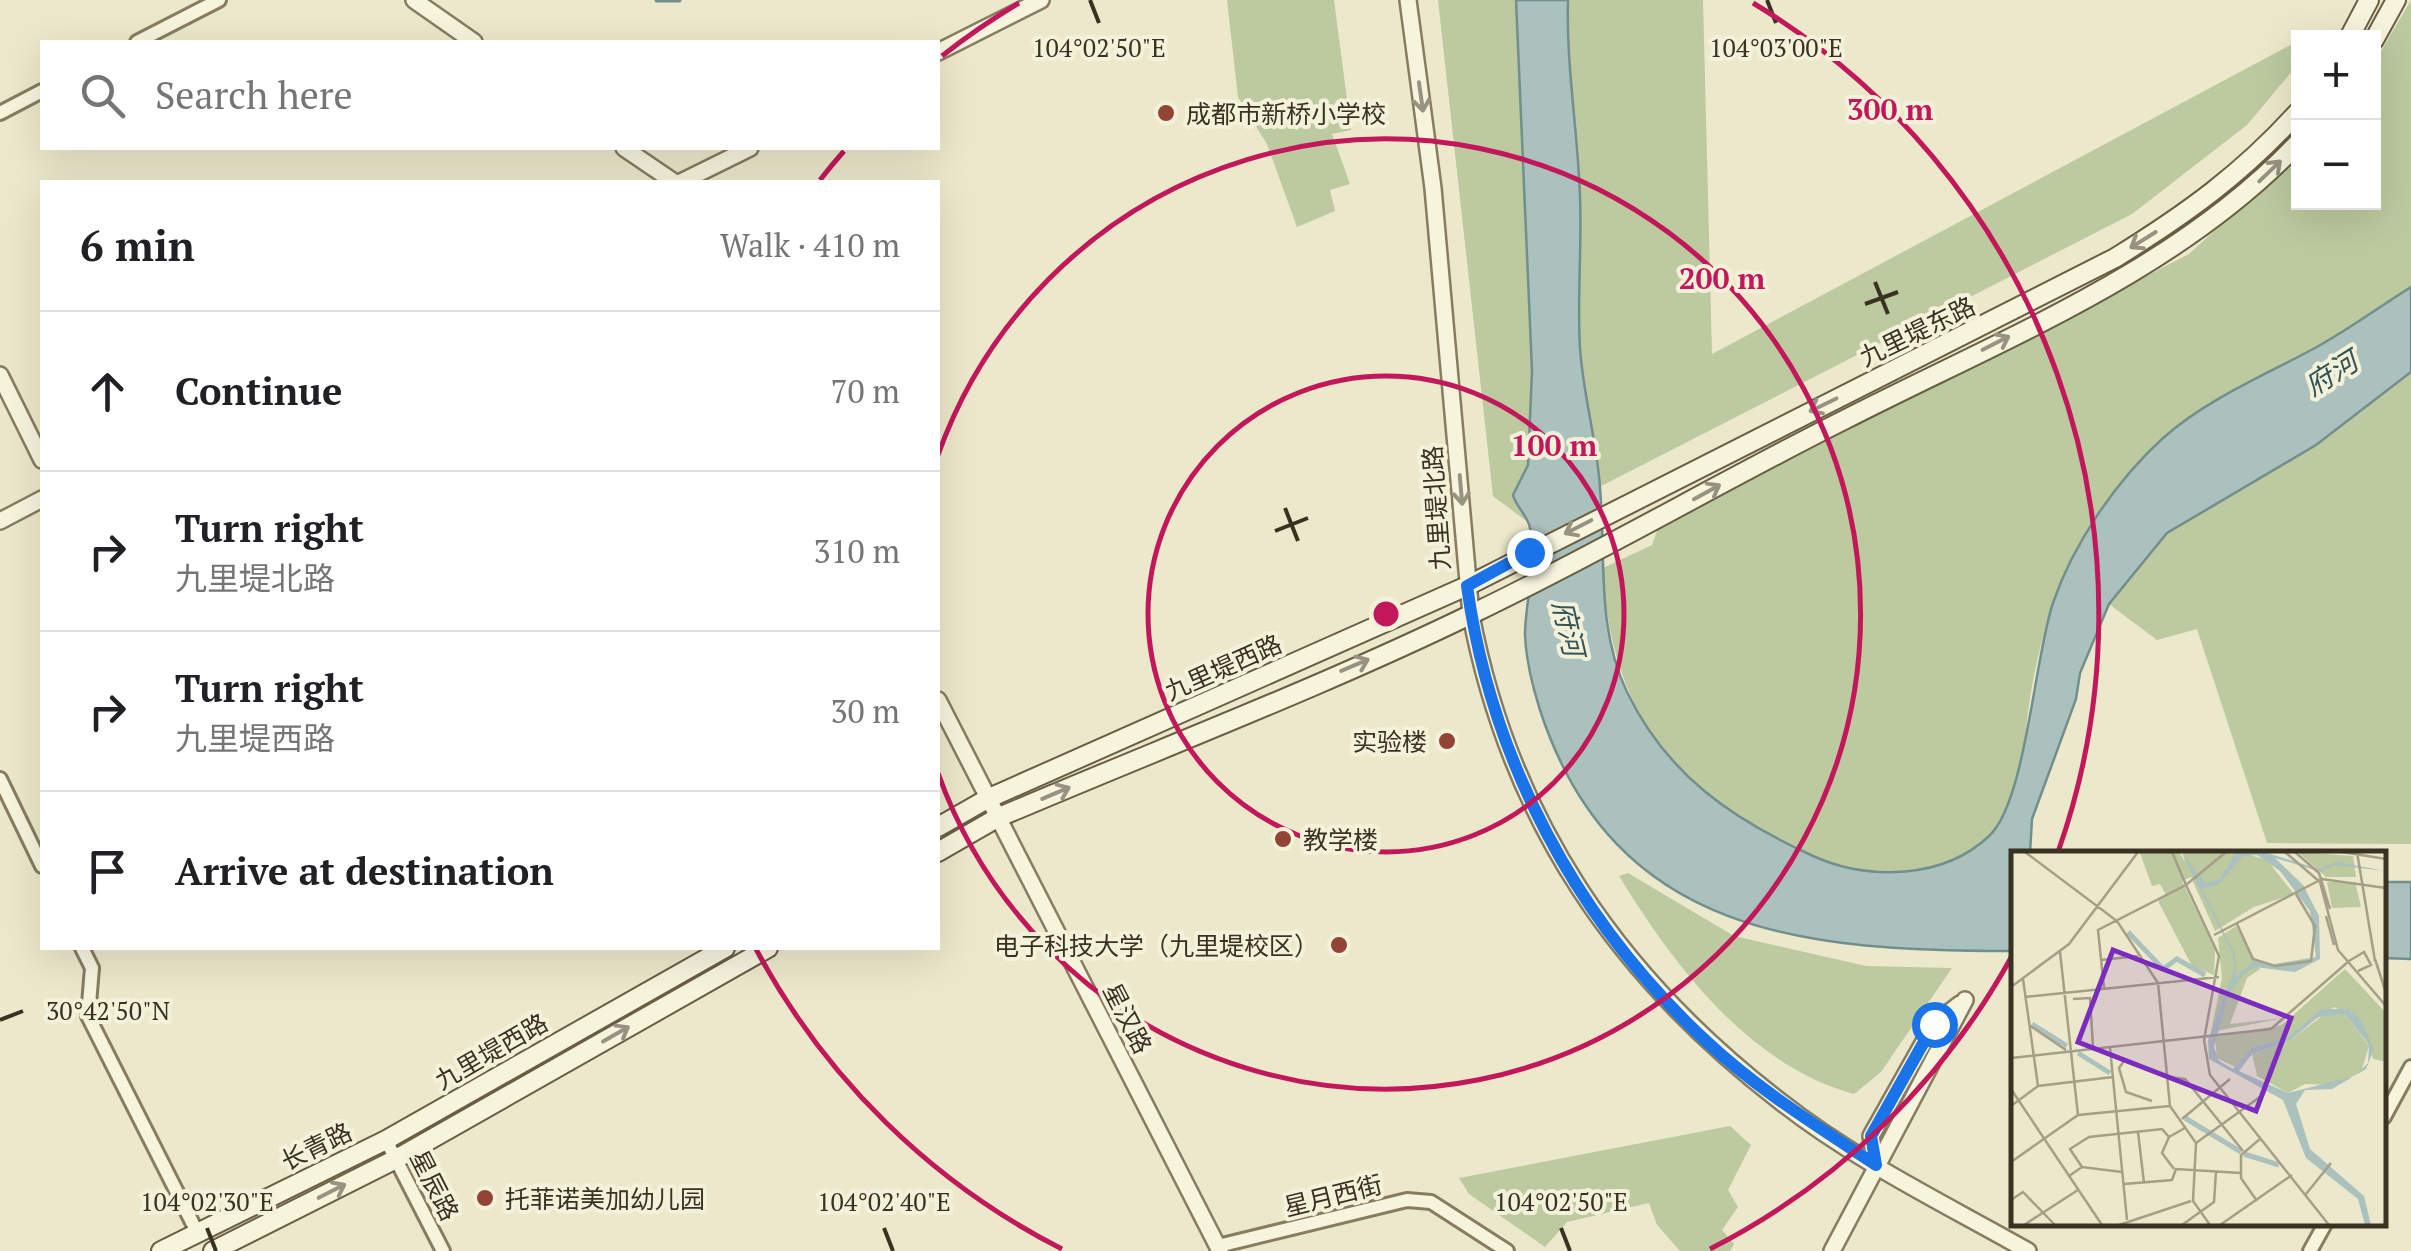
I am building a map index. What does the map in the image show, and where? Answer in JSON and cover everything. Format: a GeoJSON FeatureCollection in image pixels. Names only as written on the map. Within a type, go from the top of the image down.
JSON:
{"type":"FeatureCollection","features":[{"type":"Feature","properties":{"kind":"main road"},"geometry":{"type":"LineString","coordinates":[[2353,30],[2369,0]]}},
{"type":"Feature","properties":{"kind":"main road"},"geometry":{"type":"LineString","coordinates":[[2380,30],[2396,0]]}},
{"type":"Feature","properties":{"kind":"main road","name":"九里堤东路"},"geometry":{"type":"LineString","coordinates":[[1529,552],[2114,258],[2191,210],[2252,163],[2291,120]]}},
{"type":"Feature","properties":{"kind":"main road"},"geometry":{"type":"LineString","coordinates":[[940,851],[997,818],[1471,615],[1622,539],[1798,443],[2115,282],[2225,210],[2291,149]]}},
{"type":"Feature","properties":{"kind":"main road","name":"九里堤西路"},"geometry":{"type":"LineString","coordinates":[[940,826],[987,799],[1467,586],[1529,552]]}},
{"type":"Feature","properties":{"kind":"main road","name":"九里堤西路"},"geometry":{"type":"LineString","coordinates":[[386,1140],[721,950]]}},
{"type":"Feature","properties":{"kind":"main road"},"geometry":{"type":"LineString","coordinates":[[214,1251],[396,1159],[764,950]]}},
{"type":"Feature","properties":{"kind":"main road","name":"长青路"},"geometry":{"type":"LineString","coordinates":[[161,1251],[386,1140]]}},
{"type":"Feature","properties":{"kind":"street"},"geometry":{"type":"LineString","coordinates":[[140,40],[219,0]]}},
{"type":"Feature","properties":{"kind":"street"},"geometry":{"type":"LineString","coordinates":[[414,0],[471,40]]}},
{"type":"Feature","properties":{"kind":"street"},"geometry":{"type":"LineString","coordinates":[[940,51],[1041,0]]}},
{"type":"Feature","properties":{"kind":"street","name":"九里堤北路"},"geometry":{"type":"LineString","coordinates":[[1408,0],[1433,188],[1471,615],[1478,654],[1515,764],[1578,890],[1633,964],[1705,1040],[1783,1104],[1876,1165],[2028,1251]]}},
{"type":"Feature","properties":{"kind":"street"},"geometry":{"type":"LineString","coordinates":[[0,113],[40,92]]}},
{"type":"Feature","properties":{"kind":"street"},"geometry":{"type":"LineString","coordinates":[[627,150],[674,180]]}},
{"type":"Feature","properties":{"kind":"street"},"geometry":{"type":"LineString","coordinates":[[681,180],[746,150]]}},
{"type":"Feature","properties":{"kind":"street"},"geometry":{"type":"LineString","coordinates":[[0,376],[40,456]]}},
{"type":"Feature","properties":{"kind":"street"},"geometry":{"type":"LineString","coordinates":[[0,521],[40,500]]}},
{"type":"Feature","properties":{"kind":"street","name":"星汉路"},"geometry":{"type":"LineString","coordinates":[[940,704],[1219,1249]]}},
{"type":"Feature","properties":{"kind":"street"},"geometry":{"type":"LineString","coordinates":[[0,780],[40,862]]}},
{"type":"Feature","properties":{"kind":"street"},"geometry":{"type":"LineString","coordinates":[[83,950],[92,968],[88,1016],[197,1232]]}},
{"type":"Feature","properties":{"kind":"street"},"geometry":{"type":"LineString","coordinates":[[1832,1251],[1965,1000],[1934,1024],[1871,1136],[1876,1165]]}},
{"type":"Feature","properties":{"kind":"street"},"geometry":{"type":"LineString","coordinates":[[2386,1113],[2411,1067]]}},
{"type":"Feature","properties":{"kind":"street","name":"星辰路"},"geometry":{"type":"LineString","coordinates":[[386,1140],[443,1251]]}},
{"type":"Feature","properties":{"kind":"street","name":"星月西街"},"geometry":{"type":"LineString","coordinates":[[1219,1249],[1407,1200],[1431,1202],[1507,1251]]}},
{"type":"Feature","properties":{"kind":"street"},"geometry":{"type":"LineString","coordinates":[[2310,1251],[2324,1226]]}},
{"type":"Feature","properties":{"kind":"green space"},"geometry":{"type":"Polygon","coordinates":[[[1227,0],[1334,0],[1351,130],[1332,134],[1350,184],[1330,190],[1335,211],[1297,227],[1267,144],[1238,97],[1227,0]]]}},
{"type":"Feature","properties":{"kind":"green space"},"geometry":{"type":"Polygon","coordinates":[[[1438,0],[1703,0],[1712,354],[2291,45],[2291,72],[2247,125],[2132,214],[1529,523],[1493,496],[1438,0]]]}},
{"type":"Feature","properties":{"kind":"green space"},"geometry":{"type":"Polygon","coordinates":[[[2411,0],[2411,287],[2166,436],[2116,490],[2072,561],[2053,603],[2034,674],[2016,788],[2003,820],[1992,834],[1958,859],[1918,870],[1874,870],[1828,861],[1742,822],[1677,769],[1645,723],[1622,674],[1609,623],[1603,568],[1652,545],[1658,528],[2189,254],[2291,160],[2291,210],[2381,210],[2381,51],[2411,0]]]}},
{"type":"Feature","properties":{"kind":"green space"},"geometry":{"type":"Polygon","coordinates":[[[2411,372],[2411,844],[2267,843],[2197,629],[2157,640],[2109,604],[2167,533],[2316,445],[2411,372]]]}},
{"type":"Feature","properties":{"kind":"green space"},"geometry":{"type":"Polygon","coordinates":[[[1628,873],[1734,936],[1866,966],[1952,968],[1881,1072],[1854,1094],[1816,1080],[1780,1060],[1717,1007],[1640,909],[1619,876],[1628,873]]]}},
{"type":"Feature","properties":{"kind":"green space"},"geometry":{"type":"Polygon","coordinates":[[[1730,1126],[1751,1145],[1728,1190],[1738,1207],[1722,1230],[1734,1244],[1730,1251],[1680,1251],[1657,1225],[1649,1203],[1567,1222],[1545,1247],[1469,1194],[1459,1178],[1730,1126]]]}},
{"type":"Feature","properties":{"kind":"water","name":"府河"},"geometry":{"type":"Polygon","coordinates":[[[1516,0],[1568,0],[1580,197],[1580,348],[1598,470],[1606,617],[1617,668],[1643,721],[1662,747],[1682,771],[1729,810],[1783,842],[1835,864],[1905,872],[1950,861],[1971,850],[2002,819],[2020,762],[2053,603],[2084,536],[2145,456],[2197,412],[2327,341],[2411,287],[2411,372],[2316,445],[2167,533],[2109,604],[2080,673],[2076,699],[2032,819],[2030,851],[2011,851],[2011,951],[1863,945],[1792,935],[1727,916],[1668,886],[1616,843],[1573,786],[1540,710],[1530,673],[1525,635],[1532,541],[1529,524],[1513,495],[1528,465],[1532,371],[1516,0]]]}},
{"type":"Feature","properties":{"kind":"water"},"geometry":{"type":"Polygon","coordinates":[[[2386,882],[2411,882],[2411,959],[2386,958],[2386,882]]]}},
{"type":"Feature","properties":{"kind":"waterway"},"geometry":{"type":"LineString","coordinates":[[657,0],[679,0]]}},
{"type":"Feature","properties":{"kind":"place","name":"成都市新桥小学校"},"geometry":{"type":"Point","coordinates":[1166,113]}},
{"type":"Feature","properties":{"kind":"place","name":"实验楼"},"geometry":{"type":"Point","coordinates":[1447,741]}},
{"type":"Feature","properties":{"kind":"place","name":"教学楼"},"geometry":{"type":"Point","coordinates":[1283,839]}},
{"type":"Feature","properties":{"kind":"place","name":"电子科技大学（九里堤校区）"},"geometry":{"type":"Point","coordinates":[1339,945]}},
{"type":"Feature","properties":{"kind":"place","name":"托菲诺美加幼儿园"},"geometry":{"type":"Point","coordinates":[485,1198]}},
{"type":"Feature","properties":{"kind":"route"},"geometry":{"type":"LineString","coordinates":[[1529,552],[1467,586],[1478,654],[1515,764],[1566,875],[1633,964],[1705,1040],[1783,1104],[1876,1165],[1871,1136],[1934,1024]]}}]}
